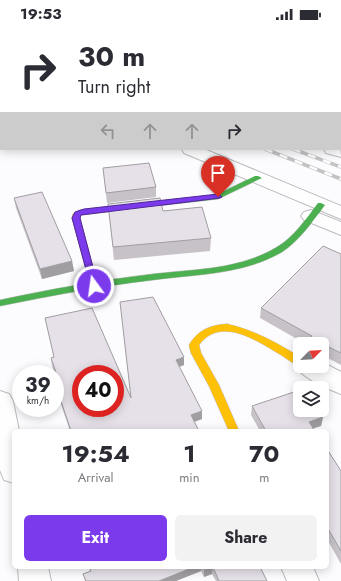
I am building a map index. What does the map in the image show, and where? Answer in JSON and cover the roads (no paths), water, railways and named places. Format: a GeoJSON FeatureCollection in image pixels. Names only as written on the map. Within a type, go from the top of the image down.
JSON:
{"type":"FeatureCollection","features":[{"type":"Feature","properties":{"kind":"street"},"geometry":{"type":"LineString","coordinates":[[192,150],[258,178],[268,187],[316,210],[341,229]]}},
{"type":"Feature","properties":{"kind":"street"},"geometry":{"type":"LineString","coordinates":[[94,286],[76,218],[78,213],[84,211],[218,197],[258,178]]}},
{"type":"Feature","properties":{"kind":"street"},"geometry":{"type":"LineString","coordinates":[[316,210],[341,213]]}},
{"type":"Feature","properties":{"kind":"street"},"geometry":{"type":"LineString","coordinates":[[0,303],[94,286],[248,264],[286,245],[298,235],[316,210]]}},
{"type":"Feature","properties":{"kind":"street"},"geometry":{"type":"LineString","coordinates":[[233,429],[214,385],[196,353],[194,345],[202,333],[224,327],[238,329],[293,358]]}},
{"type":"Feature","properties":{"kind":"street"},"geometry":{"type":"LineString","coordinates":[[321,373],[341,384]]}},
{"type":"Feature","properties":{"kind":"street"},"geometry":{"type":"LineString","coordinates":[[0,401],[12,461]]}},
{"type":"Feature","properties":{"kind":"street"},"geometry":{"type":"LineString","coordinates":[[32,569],[35,581]]}},
{"type":"Feature","properties":{"kind":"street"},"geometry":{"type":"LineString","coordinates":[[297,569],[302,581]]}},
{"type":"Feature","properties":{"kind":"railway"},"geometry":{"type":"LineString","coordinates":[[268,150],[341,179]]}},
{"type":"Feature","properties":{"kind":"railway"},"geometry":{"type":"LineString","coordinates":[[296,150],[341,167]]}}]}
